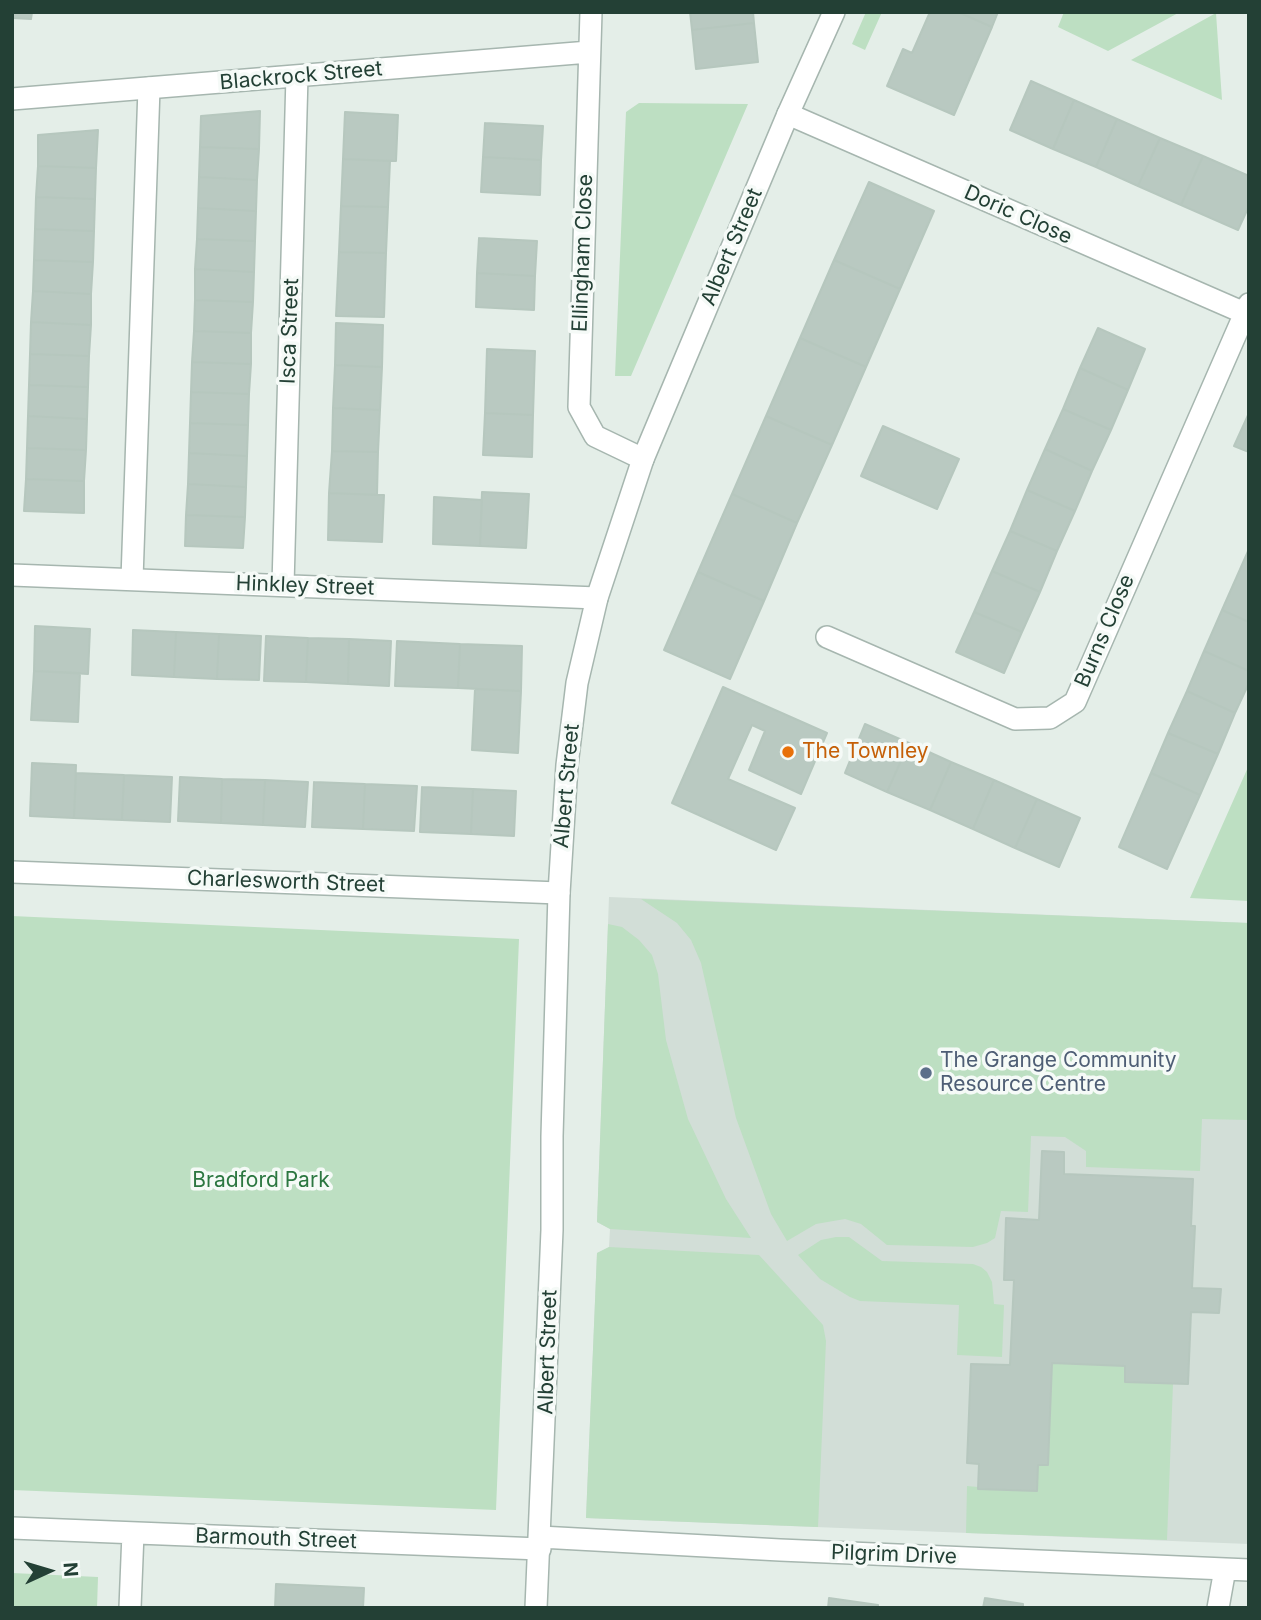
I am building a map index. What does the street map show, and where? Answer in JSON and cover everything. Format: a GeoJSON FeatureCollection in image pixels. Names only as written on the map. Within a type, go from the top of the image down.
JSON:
{"type":"FeatureCollection","features":[{"type":"Feature","properties":{"kind":"street","name":"Ellingham Close"},"geometry":{"type":"LineString","coordinates":[[591,12],[579,407],[595,436],[643,459]]}},
{"type":"Feature","properties":{"kind":"street","name":"Albert Street"},"geometry":{"type":"LineString","coordinates":[[536,1608],[552,1242],[552,1136],[559,893],[567,765],[577,683],[597,598],[643,459],[788,114],[834,12]]}},
{"type":"Feature","properties":{"kind":"street","name":"Blackrock Street"},"geometry":{"type":"LineString","coordinates":[[12,99],[589,52]]}},
{"type":"Feature","properties":{"kind":"street","name":"Isca Street"},"geometry":{"type":"LineString","coordinates":[[283,585],[297,76]]}},
{"type":"Feature","properties":{"kind":"street"},"geometry":{"type":"LineString","coordinates":[[132,579],[149,88]]}},
{"type":"Feature","properties":{"kind":"street","name":"Doric Close"},"geometry":{"type":"LineString","coordinates":[[788,114],[1248,311]]}},
{"type":"Feature","properties":{"kind":"street","name":"Burns Close"},"geometry":{"type":"LineString","coordinates":[[827,637],[1016,719],[1050,718],[1075,702],[1248,311]]}},
{"type":"Feature","properties":{"kind":"street","name":"Hinkley Street"},"geometry":{"type":"LineString","coordinates":[[12,575],[597,598]]}},
{"type":"Feature","properties":{"kind":"street","name":"Charlesworth Street"},"geometry":{"type":"LineString","coordinates":[[12,872],[559,893]]}},
{"type":"Feature","properties":{"kind":"street","name":"Barmouth Street"},"geometry":{"type":"LineString","coordinates":[[12,1528],[540,1543]]}},
{"type":"Feature","properties":{"kind":"street"},"geometry":{"type":"LineString","coordinates":[[130,1608],[133,1533]]}},
{"type":"Feature","properties":{"kind":"street","name":"Pilgrim Drive"},"geometry":{"type":"LineString","coordinates":[[540,1543],[766,1549],[1249,1570]]}},
{"type":"Feature","properties":{"kind":"street"},"geometry":{"type":"LineString","coordinates":[[1218,1608],[1225,1569]]}},
{"type":"Feature","properties":{"kind":"shaded area","name":"The Grange Community Resource Centre"},"geometry":{"type":"Polygon","coordinates":[[[609,897],[1249,923],[1249,1544],[586,1518],[597,1253],[609,1247],[610,1229],[597,1222],[609,897]]]}},
{"type":"Feature","properties":{"kind":"green space"},"geometry":{"type":"Polygon","coordinates":[[[866,12],[882,12],[865,50],[852,44],[866,12]]]}},
{"type":"Feature","properties":{"kind":"green space"},"geometry":{"type":"Polygon","coordinates":[[[1064,12],[1180,12],[1108,51],[1058,27],[1064,12]]]}},
{"type":"Feature","properties":{"kind":"green space"},"geometry":{"type":"Polygon","coordinates":[[[1216,13],[1222,100],[1131,60],[1216,13]]]}},
{"type":"Feature","properties":{"kind":"green space"},"geometry":{"type":"Polygon","coordinates":[[[639,103],[748,104],[631,376],[615,376],[626,112],[639,103]]]}},
{"type":"Feature","properties":{"kind":"green space"},"geometry":{"type":"Polygon","coordinates":[[[1249,765],[1249,901],[1190,898],[1249,765]]]}},
{"type":"Feature","properties":{"kind":"green space"},"geometry":{"type":"Polygon","coordinates":[[[641,899],[1249,923],[1249,1120],[1202,1119],[1200,1171],[1086,1167],[1086,1151],[1065,1137],[1031,1136],[1028,1212],[1001,1211],[995,1238],[973,1247],[887,1245],[861,1224],[845,1219],[816,1224],[787,1241],[771,1214],[736,1118],[701,963],[691,940],[677,923],[641,899]]]}},
{"type":"Feature","properties":{"kind":"green space","name":"Bradford Park"},"geometry":{"type":"Polygon","coordinates":[[[12,916],[519,939],[496,1510],[12,1490],[12,916]]]}},
{"type":"Feature","properties":{"kind":"green space"},"geometry":{"type":"Polygon","coordinates":[[[608,924],[622,927],[652,955],[658,974],[666,1040],[688,1119],[726,1199],[751,1238],[610,1229],[597,1222],[608,924]]]}},
{"type":"Feature","properties":{"kind":"green space"},"geometry":{"type":"Polygon","coordinates":[[[849,1237],[882,1261],[973,1264],[981,1267],[992,1282],[994,1304],[1004,1305],[1002,1357],[957,1355],[959,1305],[860,1301],[820,1279],[798,1255],[821,1240],[849,1237]]]}},
{"type":"Feature","properties":{"kind":"green space"},"geometry":{"type":"Polygon","coordinates":[[[609,1247],[759,1255],[823,1325],[826,1341],[818,1527],[586,1518],[597,1253],[609,1247]]]}},
{"type":"Feature","properties":{"kind":"green space"},"geometry":{"type":"Polygon","coordinates":[[[1052,1363],[1125,1366],[1125,1382],[1173,1384],[1167,1540],[966,1533],[967,1486],[979,1489],[1036,1491],[1038,1465],[1048,1465],[1052,1363]]]}},
{"type":"Feature","properties":{"kind":"green space"},"geometry":{"type":"Polygon","coordinates":[[[12,1573],[98,1577],[97,1608],[12,1608],[12,1573]]]}},
{"type":"Feature","properties":{"kind":"building"},"geometry":{"type":"Polygon","coordinates":[[[12,12],[32,12],[31,19],[12,18],[12,12]]]}},
{"type":"Feature","properties":{"kind":"building"},"geometry":{"type":"Polygon","coordinates":[[[690,12],[753,12],[754,23],[692,30],[690,12]]]}},
{"type":"Feature","properties":{"kind":"building"},"geometry":{"type":"Polygon","coordinates":[[[930,12],[958,12],[992,27],[954,115],[887,86],[903,49],[912,53],[930,12]]]}},
{"type":"Feature","properties":{"kind":"building"},"geometry":{"type":"Polygon","coordinates":[[[958,12],[998,12],[992,27],[958,12]]]}},
{"type":"Feature","properties":{"kind":"building"},"geometry":{"type":"Polygon","coordinates":[[[754,23],[758,62],[696,69],[692,30],[754,23]]]}},
{"type":"Feature","properties":{"kind":"building"},"geometry":{"type":"Polygon","coordinates":[[[1031,81],[1074,100],[1053,149],[1010,130],[1031,81]]]}},
{"type":"Feature","properties":{"kind":"building"},"geometry":{"type":"Polygon","coordinates":[[[1074,100],[1117,119],[1096,167],[1053,149],[1074,100]]]}},
{"type":"Feature","properties":{"kind":"building"},"geometry":{"type":"Polygon","coordinates":[[[260,111],[259,149],[200,147],[201,116],[260,111]]]}},
{"type":"Feature","properties":{"kind":"building"},"geometry":{"type":"Polygon","coordinates":[[[345,112],[398,115],[396,161],[343,159],[345,112]]]}},
{"type":"Feature","properties":{"kind":"building"},"geometry":{"type":"Polygon","coordinates":[[[1117,119],[1160,138],[1138,186],[1096,167],[1117,119]]]}},
{"type":"Feature","properties":{"kind":"building"},"geometry":{"type":"Polygon","coordinates":[[[485,123],[543,126],[541,160],[483,157],[485,123]]]}},
{"type":"Feature","properties":{"kind":"building"},"geometry":{"type":"Polygon","coordinates":[[[98,130],[96,168],[38,166],[38,135],[98,130]]]}},
{"type":"Feature","properties":{"kind":"building"},"geometry":{"type":"Polygon","coordinates":[[[1160,138],[1203,156],[1181,205],[1138,186],[1160,138]]]}},
{"type":"Feature","properties":{"kind":"building"},"geometry":{"type":"Polygon","coordinates":[[[200,147],[259,149],[257,180],[199,177],[200,147]]]}},
{"type":"Feature","properties":{"kind":"building"},"geometry":{"type":"Polygon","coordinates":[[[1203,156],[1249,176],[1249,206],[1238,230],[1181,205],[1203,156]]]}},
{"type":"Feature","properties":{"kind":"building"},"geometry":{"type":"Polygon","coordinates":[[[483,157],[541,160],[540,195],[481,192],[483,157]]]}},
{"type":"Feature","properties":{"kind":"building"},"geometry":{"type":"Polygon","coordinates":[[[343,159],[390,161],[388,207],[341,206],[343,159]]]}},
{"type":"Feature","properties":{"kind":"building"},"geometry":{"type":"Polygon","coordinates":[[[38,166],[96,168],[95,199],[36,197],[38,166]]]}},
{"type":"Feature","properties":{"kind":"building"},"geometry":{"type":"Polygon","coordinates":[[[199,177],[257,180],[256,211],[198,208],[199,177]]]}},
{"type":"Feature","properties":{"kind":"building"},"geometry":{"type":"Polygon","coordinates":[[[869,182],[934,211],[900,289],[834,260],[869,182]]]}},
{"type":"Feature","properties":{"kind":"building"},"geometry":{"type":"Polygon","coordinates":[[[36,197],[95,199],[94,231],[35,229],[36,197]]]}},
{"type":"Feature","properties":{"kind":"building"},"geometry":{"type":"Polygon","coordinates":[[[341,206],[388,207],[386,253],[339,252],[341,206]]]}},
{"type":"Feature","properties":{"kind":"building"},"geometry":{"type":"Polygon","coordinates":[[[198,208],[256,211],[255,241],[197,239],[198,208]]]}},
{"type":"Feature","properties":{"kind":"building"},"geometry":{"type":"Polygon","coordinates":[[[35,229],[94,231],[93,262],[34,260],[35,229]]]}},
{"type":"Feature","properties":{"kind":"building"},"geometry":{"type":"Polygon","coordinates":[[[479,238],[537,241],[535,276],[477,273],[479,238]]]}},
{"type":"Feature","properties":{"kind":"building"},"geometry":{"type":"Polygon","coordinates":[[[197,239],[255,241],[254,272],[195,269],[197,239]]]}},
{"type":"Feature","properties":{"kind":"building"},"geometry":{"type":"Polygon","coordinates":[[[339,252],[386,253],[384,317],[336,316],[339,252]]]}},
{"type":"Feature","properties":{"kind":"building"},"geometry":{"type":"Polygon","coordinates":[[[34,260],[93,262],[91,294],[33,291],[34,260]]]}},
{"type":"Feature","properties":{"kind":"building"},"geometry":{"type":"Polygon","coordinates":[[[834,260],[900,289],[866,367],[800,338],[834,260]]]}},
{"type":"Feature","properties":{"kind":"building"},"geometry":{"type":"Polygon","coordinates":[[[195,269],[254,272],[253,302],[195,300],[195,269]]]}},
{"type":"Feature","properties":{"kind":"building"},"geometry":{"type":"Polygon","coordinates":[[[477,273],[535,276],[534,310],[476,307],[477,273]]]}},
{"type":"Feature","properties":{"kind":"building"},"geometry":{"type":"Polygon","coordinates":[[[33,291],[91,294],[91,325],[31,322],[33,291]]]}},
{"type":"Feature","properties":{"kind":"building"},"geometry":{"type":"Polygon","coordinates":[[[195,300],[253,302],[251,333],[194,331],[195,300]]]}},
{"type":"Feature","properties":{"kind":"building"},"geometry":{"type":"Polygon","coordinates":[[[31,322],[91,325],[89,356],[30,354],[31,322]]]}},
{"type":"Feature","properties":{"kind":"building"},"geometry":{"type":"Polygon","coordinates":[[[336,323],[383,325],[382,367],[335,365],[336,323]]]}},
{"type":"Feature","properties":{"kind":"building"},"geometry":{"type":"Polygon","coordinates":[[[1098,328],[1145,349],[1128,390],[1080,368],[1098,328]]]}},
{"type":"Feature","properties":{"kind":"building"},"geometry":{"type":"Polygon","coordinates":[[[194,331],[251,333],[251,364],[192,362],[194,331]]]}},
{"type":"Feature","properties":{"kind":"building"},"geometry":{"type":"Polygon","coordinates":[[[800,338],[866,367],[832,445],[766,416],[800,338]]]}},
{"type":"Feature","properties":{"kind":"building"},"geometry":{"type":"Polygon","coordinates":[[[487,349],[535,351],[533,415],[485,413],[487,349]]]}},
{"type":"Feature","properties":{"kind":"building"},"geometry":{"type":"Polygon","coordinates":[[[30,354],[89,356],[88,387],[29,385],[30,354]]]}},
{"type":"Feature","properties":{"kind":"building"},"geometry":{"type":"Polygon","coordinates":[[[192,362],[251,364],[249,394],[191,392],[192,362]]]}},
{"type":"Feature","properties":{"kind":"building"},"geometry":{"type":"Polygon","coordinates":[[[335,365],[382,367],[380,410],[333,408],[335,365]]]}},
{"type":"Feature","properties":{"kind":"building"},"geometry":{"type":"Polygon","coordinates":[[[1080,368],[1128,390],[1111,430],[1063,409],[1080,368]]]}},
{"type":"Feature","properties":{"kind":"building"},"geometry":{"type":"Polygon","coordinates":[[[29,385],[88,387],[87,419],[28,416],[29,385]]]}},
{"type":"Feature","properties":{"kind":"building"},"geometry":{"type":"Polygon","coordinates":[[[191,392],[249,394],[248,425],[190,423],[191,392]]]}},
{"type":"Feature","properties":{"kind":"building"},"geometry":{"type":"Polygon","coordinates":[[[333,408],[380,410],[378,452],[332,451],[333,408]]]}},
{"type":"Feature","properties":{"kind":"building"},"geometry":{"type":"Polygon","coordinates":[[[1063,409],[1111,430],[1092,471],[1045,449],[1063,409]]]}},
{"type":"Feature","properties":{"kind":"building"},"geometry":{"type":"Polygon","coordinates":[[[485,413],[533,415],[532,457],[483,455],[485,413]]]}},
{"type":"Feature","properties":{"kind":"building"},"geometry":{"type":"Polygon","coordinates":[[[1249,413],[1249,452],[1234,446],[1249,413]]]}},
{"type":"Feature","properties":{"kind":"building"},"geometry":{"type":"Polygon","coordinates":[[[28,416],[87,419],[86,450],[27,448],[28,416]]]}},
{"type":"Feature","properties":{"kind":"building"},"geometry":{"type":"Polygon","coordinates":[[[766,416],[832,445],[797,523],[732,494],[766,416]]]}},
{"type":"Feature","properties":{"kind":"building"},"geometry":{"type":"Polygon","coordinates":[[[190,423],[248,425],[247,456],[189,453],[190,423]]]}},
{"type":"Feature","properties":{"kind":"building"},"geometry":{"type":"Polygon","coordinates":[[[883,426],[959,459],[937,509],[861,476],[883,426]]]}},
{"type":"Feature","properties":{"kind":"building"},"geometry":{"type":"Polygon","coordinates":[[[27,448],[86,450],[84,481],[26,479],[27,448]]]}},
{"type":"Feature","properties":{"kind":"building"},"geometry":{"type":"Polygon","coordinates":[[[1045,449],[1092,471],[1075,511],[1027,490],[1045,449]]]}},
{"type":"Feature","properties":{"kind":"building"},"geometry":{"type":"Polygon","coordinates":[[[332,451],[378,452],[377,495],[329,493],[332,451]]]}},
{"type":"Feature","properties":{"kind":"building"},"geometry":{"type":"Polygon","coordinates":[[[189,453],[247,456],[246,487],[188,484],[189,453]]]}},
{"type":"Feature","properties":{"kind":"building"},"geometry":{"type":"Polygon","coordinates":[[[26,479],[84,481],[84,513],[24,511],[26,479]]]}},
{"type":"Feature","properties":{"kind":"building"},"geometry":{"type":"Polygon","coordinates":[[[188,484],[246,487],[245,517],[186,515],[188,484]]]}},
{"type":"Feature","properties":{"kind":"building"},"geometry":{"type":"Polygon","coordinates":[[[1027,490],[1075,511],[1057,551],[1010,531],[1027,490]]]}},
{"type":"Feature","properties":{"kind":"building"},"geometry":{"type":"Polygon","coordinates":[[[482,492],[529,494],[526,548],[480,546],[482,492]]]}},
{"type":"Feature","properties":{"kind":"building"},"geometry":{"type":"Polygon","coordinates":[[[329,493],[384,495],[382,542],[328,540],[329,493]]]}},
{"type":"Feature","properties":{"kind":"building"},"geometry":{"type":"Polygon","coordinates":[[[732,494],[797,523],[764,601],[698,572],[732,494]]]}},
{"type":"Feature","properties":{"kind":"building"},"geometry":{"type":"Polygon","coordinates":[[[434,497],[482,500],[480,546],[433,544],[434,497]]]}},
{"type":"Feature","properties":{"kind":"building"},"geometry":{"type":"Polygon","coordinates":[[[186,515],[245,517],[243,548],[185,546],[186,515]]]}},
{"type":"Feature","properties":{"kind":"building"},"geometry":{"type":"Polygon","coordinates":[[[1010,531],[1057,551],[1040,592],[992,571],[1010,531]]]}},
{"type":"Feature","properties":{"kind":"building"},"geometry":{"type":"Polygon","coordinates":[[[1249,549],[1249,622],[1222,610],[1249,549]]]}},
{"type":"Feature","properties":{"kind":"building"},"geometry":{"type":"Polygon","coordinates":[[[992,571],[1040,592],[1022,632],[974,612],[992,571]]]}},
{"type":"Feature","properties":{"kind":"building"},"geometry":{"type":"Polygon","coordinates":[[[698,572],[764,601],[730,679],[664,650],[698,572]]]}},
{"type":"Feature","properties":{"kind":"building"},"geometry":{"type":"Polygon","coordinates":[[[1222,610],[1249,622],[1249,671],[1204,651],[1222,610]]]}},
{"type":"Feature","properties":{"kind":"building"},"geometry":{"type":"Polygon","coordinates":[[[974,612],[1022,632],[1004,673],[956,652],[974,612]]]}},
{"type":"Feature","properties":{"kind":"building"},"geometry":{"type":"Polygon","coordinates":[[[35,626],[90,629],[88,674],[34,671],[35,626]]]}},
{"type":"Feature","properties":{"kind":"building"},"geometry":{"type":"Polygon","coordinates":[[[133,630],[176,632],[174,677],[132,675],[133,630]]]}},
{"type":"Feature","properties":{"kind":"building"},"geometry":{"type":"Polygon","coordinates":[[[176,632],[219,634],[217,679],[174,677],[176,632]]]}},
{"type":"Feature","properties":{"kind":"building"},"geometry":{"type":"Polygon","coordinates":[[[219,634],[261,636],[259,680],[217,679],[219,634]]]}},
{"type":"Feature","properties":{"kind":"building"},"geometry":{"type":"Polygon","coordinates":[[[266,636],[308,638],[306,682],[264,681],[266,636]]]}},
{"type":"Feature","properties":{"kind":"building"},"geometry":{"type":"Polygon","coordinates":[[[308,638],[349,639],[348,684],[306,682],[308,638]]]}},
{"type":"Feature","properties":{"kind":"building"},"geometry":{"type":"Polygon","coordinates":[[[349,639],[391,641],[389,686],[348,684],[349,639]]]}},
{"type":"Feature","properties":{"kind":"building"},"geometry":{"type":"Polygon","coordinates":[[[397,641],[460,644],[458,688],[395,686],[397,641]]]}},
{"type":"Feature","properties":{"kind":"building"},"geometry":{"type":"Polygon","coordinates":[[[460,644],[522,646],[521,691],[458,688],[460,644]]]}},
{"type":"Feature","properties":{"kind":"building"},"geometry":{"type":"Polygon","coordinates":[[[1204,651],[1249,671],[1249,683],[1235,713],[1187,691],[1204,651]]]}},
{"type":"Feature","properties":{"kind":"building"},"geometry":{"type":"Polygon","coordinates":[[[34,671],[80,673],[78,722],[31,720],[34,671]]]}},
{"type":"Feature","properties":{"kind":"building","name":"The Townley"},"geometry":{"type":"Polygon","coordinates":[[[723,687],[827,733],[801,794],[749,770],[765,731],[752,725],[728,779],[795,808],[776,850],[672,803],[723,687]]]}},
{"type":"Feature","properties":{"kind":"building"},"geometry":{"type":"Polygon","coordinates":[[[475,689],[521,691],[518,753],[472,750],[475,689]]]}},
{"type":"Feature","properties":{"kind":"building"},"geometry":{"type":"Polygon","coordinates":[[[1187,691],[1235,713],[1218,754],[1168,733],[1187,691]]]}},
{"type":"Feature","properties":{"kind":"building"},"geometry":{"type":"Polygon","coordinates":[[[865,724],[909,743],[887,792],[845,773],[865,724]]]}},
{"type":"Feature","properties":{"kind":"building"},"geometry":{"type":"Polygon","coordinates":[[[1168,733],[1218,754],[1200,795],[1151,773],[1168,733]]]}},
{"type":"Feature","properties":{"kind":"building"},"geometry":{"type":"Polygon","coordinates":[[[909,743],[951,762],[930,810],[887,792],[909,743]]]}},
{"type":"Feature","properties":{"kind":"building"},"geometry":{"type":"Polygon","coordinates":[[[951,762],[994,780],[973,829],[930,810],[951,762]]]}},
{"type":"Feature","properties":{"kind":"building"},"geometry":{"type":"Polygon","coordinates":[[[32,763],[76,765],[74,818],[30,816],[32,763]]]}},
{"type":"Feature","properties":{"kind":"building"},"geometry":{"type":"Polygon","coordinates":[[[76,773],[124,775],[122,820],[74,818],[76,773]]]}},
{"type":"Feature","properties":{"kind":"building"},"geometry":{"type":"Polygon","coordinates":[[[1151,773],[1200,795],[1167,869],[1119,847],[1151,773]]]}},
{"type":"Feature","properties":{"kind":"building"},"geometry":{"type":"Polygon","coordinates":[[[124,775],[172,777],[170,822],[122,820],[124,775]]]}},
{"type":"Feature","properties":{"kind":"building"},"geometry":{"type":"Polygon","coordinates":[[[180,777],[222,779],[221,823],[178,821],[180,777]]]}},
{"type":"Feature","properties":{"kind":"building"},"geometry":{"type":"Polygon","coordinates":[[[222,779],[265,780],[263,825],[221,823],[222,779]]]}},
{"type":"Feature","properties":{"kind":"building"},"geometry":{"type":"Polygon","coordinates":[[[265,780],[308,782],[305,827],[263,825],[265,780]]]}},
{"type":"Feature","properties":{"kind":"building"},"geometry":{"type":"Polygon","coordinates":[[[994,780],[1037,799],[1015,848],[973,829],[994,780]]]}},
{"type":"Feature","properties":{"kind":"building"},"geometry":{"type":"Polygon","coordinates":[[[314,782],[365,784],[363,829],[312,827],[314,782]]]}},
{"type":"Feature","properties":{"kind":"building"},"geometry":{"type":"Polygon","coordinates":[[[365,784],[417,786],[414,831],[363,829],[365,784]]]}},
{"type":"Feature","properties":{"kind":"building"},"geometry":{"type":"Polygon","coordinates":[[[422,787],[473,789],[471,834],[420,832],[422,787]]]}},
{"type":"Feature","properties":{"kind":"building"},"geometry":{"type":"Polygon","coordinates":[[[473,789],[516,791],[514,836],[471,834],[473,789]]]}},
{"type":"Feature","properties":{"kind":"building"},"geometry":{"type":"Polygon","coordinates":[[[1037,799],[1080,818],[1059,867],[1015,848],[1037,799]]]}},
{"type":"Feature","properties":{"kind":"building"},"geometry":{"type":"Polygon","coordinates":[[[1042,1151],[1064,1152],[1064,1174],[1193,1179],[1191,1226],[1195,1226],[1192,1288],[1221,1289],[1219,1313],[1191,1312],[1188,1384],[1125,1382],[1125,1366],[1052,1363],[1048,1465],[1038,1465],[1037,1491],[978,1489],[979,1464],[967,1463],[971,1364],[1010,1365],[1014,1280],[1004,1280],[1006,1218],[1039,1220],[1042,1151]]]}},
{"type":"Feature","properties":{"kind":"building"},"geometry":{"type":"Polygon","coordinates":[[[276,1584],[364,1588],[363,1608],[275,1608],[276,1584]]]}},
{"type":"Feature","properties":{"kind":"building"},"geometry":{"type":"Polygon","coordinates":[[[829,1598],[878,1605],[878,1608],[828,1608],[829,1598]]]}},
{"type":"Feature","properties":{"kind":"building"},"geometry":{"type":"Polygon","coordinates":[[[985,1598],[1023,1604],[1023,1608],[983,1608],[985,1598]]]}},
{"type":"Feature","properties":{"kind":"place","name":"The Townley"},"geometry":{"type":"Point","coordinates":[788,752]}},
{"type":"Feature","properties":{"kind":"place","name":"The Grange Community Resource Centre"},"geometry":{"type":"Point","coordinates":[926,1073]}}]}
